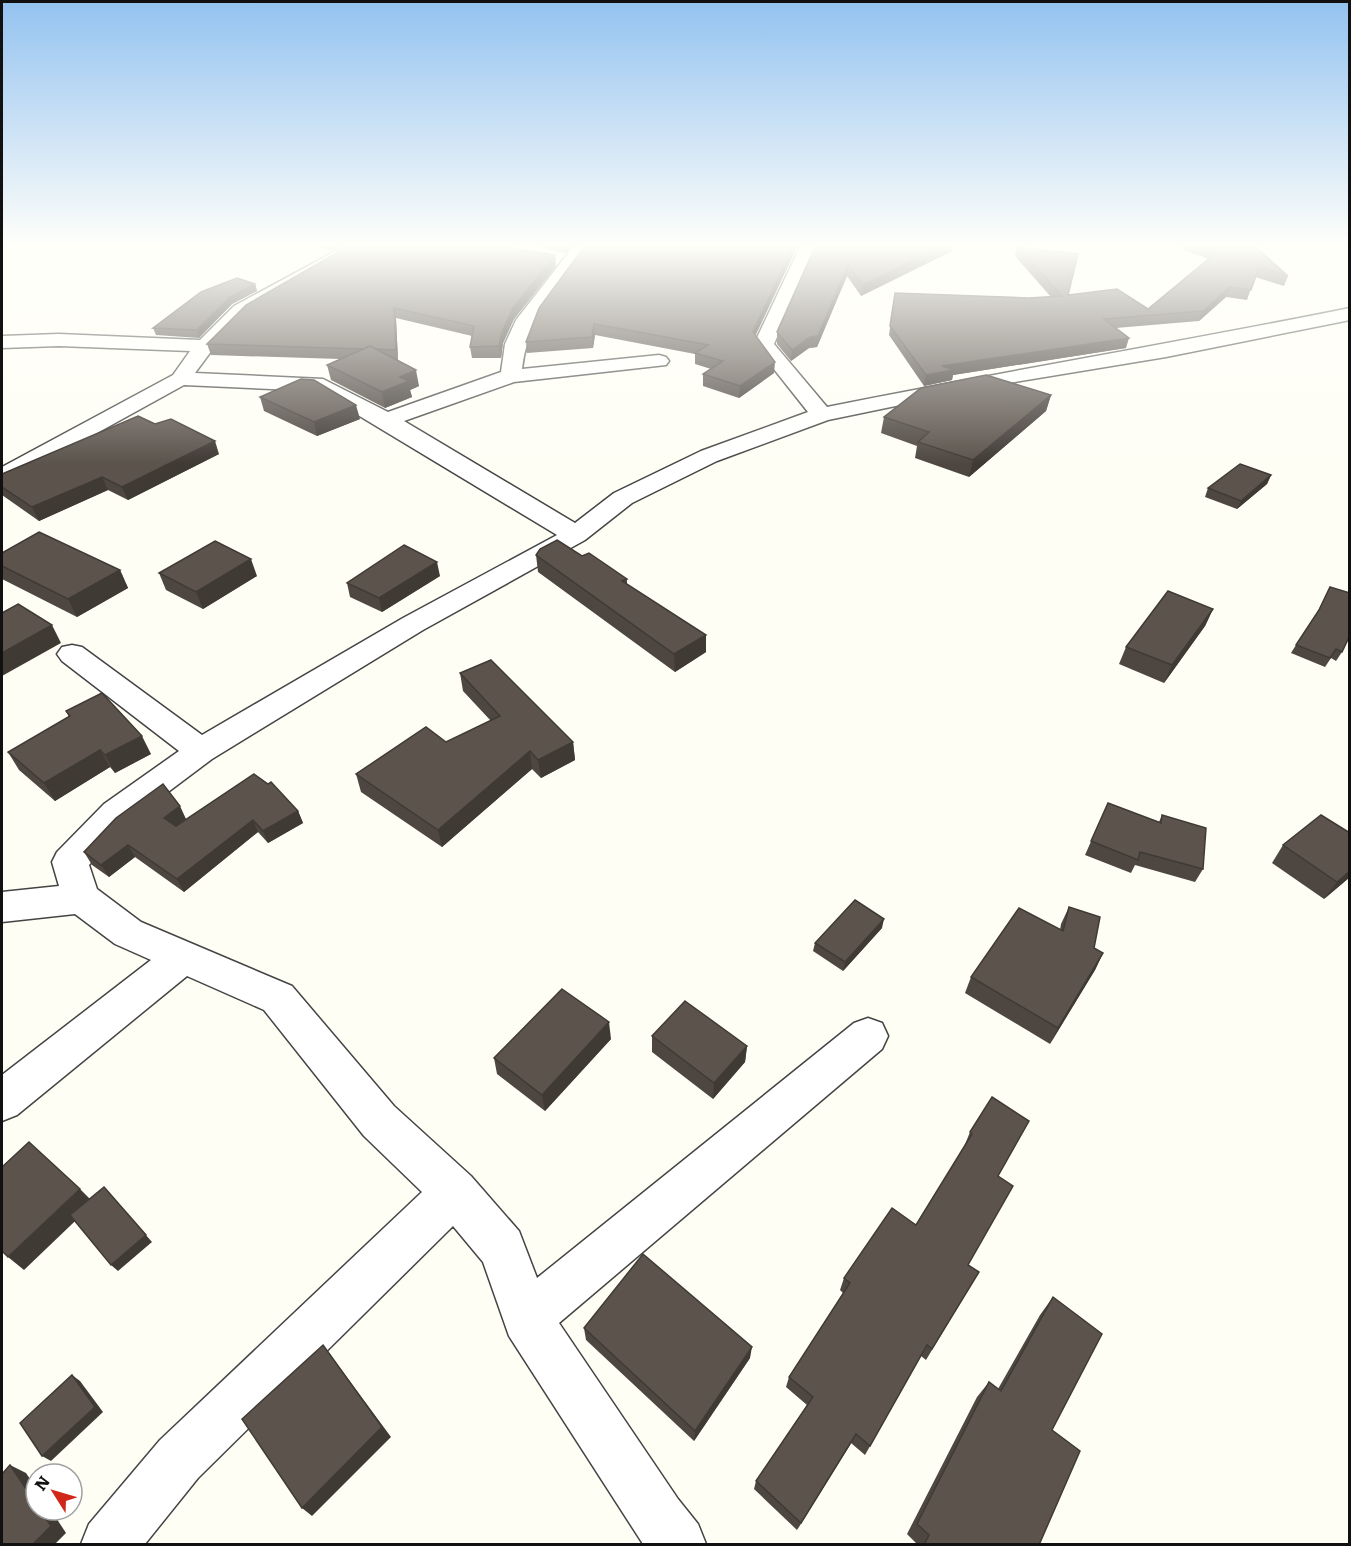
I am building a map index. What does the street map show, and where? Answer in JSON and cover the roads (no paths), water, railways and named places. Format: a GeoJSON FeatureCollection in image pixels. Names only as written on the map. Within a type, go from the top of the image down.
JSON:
{"type":"FeatureCollection","features":[{"type":"Feature","properties":{"kind":"street"},"geometry":{"type":"LineString","coordinates":[[2,476],[180,379],[205,346],[232,319]]}},
{"type":"Feature","properties":{"kind":"street"},"geometry":{"type":"LineString","coordinates":[[512,376],[515,344],[527,319]]}},
{"type":"Feature","properties":{"kind":"street"},"geometry":{"type":"LineString","coordinates":[[775,319],[764,344],[822,415]]}},
{"type":"Feature","properties":{"kind":"street"},"geometry":{"type":"LineString","coordinates":[[678,1545],[658,1519],[527,1318],[502,1248],[455,1192],[379,1121],[278,998],[128,933],[81,898],[70,862],[116,813],[201,751],[413,624],[576,535],[623,498],[698,461],[822,415],[998,379],[1200,344],[1324,319]]}},
{"type":"Feature","properties":{"kind":"street"},"geometry":{"type":"LineString","coordinates":[[2,342],[59,340],[205,346]]}},
{"type":"Feature","properties":{"kind":"street"},"geometry":{"type":"LineString","coordinates":[[386,420],[512,376],[659,361]]}},
{"type":"Feature","properties":{"kind":"street"},"geometry":{"type":"LineString","coordinates":[[180,379],[323,385],[386,420],[576,535]]}},
{"type":"Feature","properties":{"kind":"street"},"geometry":{"type":"LineString","coordinates":[[72,654],[201,751]]}},
{"type":"Feature","properties":{"kind":"street"},"geometry":{"type":"LineString","coordinates":[[2,907],[81,898]]}},
{"type":"Feature","properties":{"kind":"street"},"geometry":{"type":"LineString","coordinates":[[2,1101],[183,957]]}},
{"type":"Feature","properties":{"kind":"street"},"geometry":{"type":"LineString","coordinates":[[527,1318],[868,1036]]}},
{"type":"Feature","properties":{"kind":"street"},"geometry":{"type":"LineString","coordinates":[[110,1545],[179,1459],[455,1192]]}}]}
